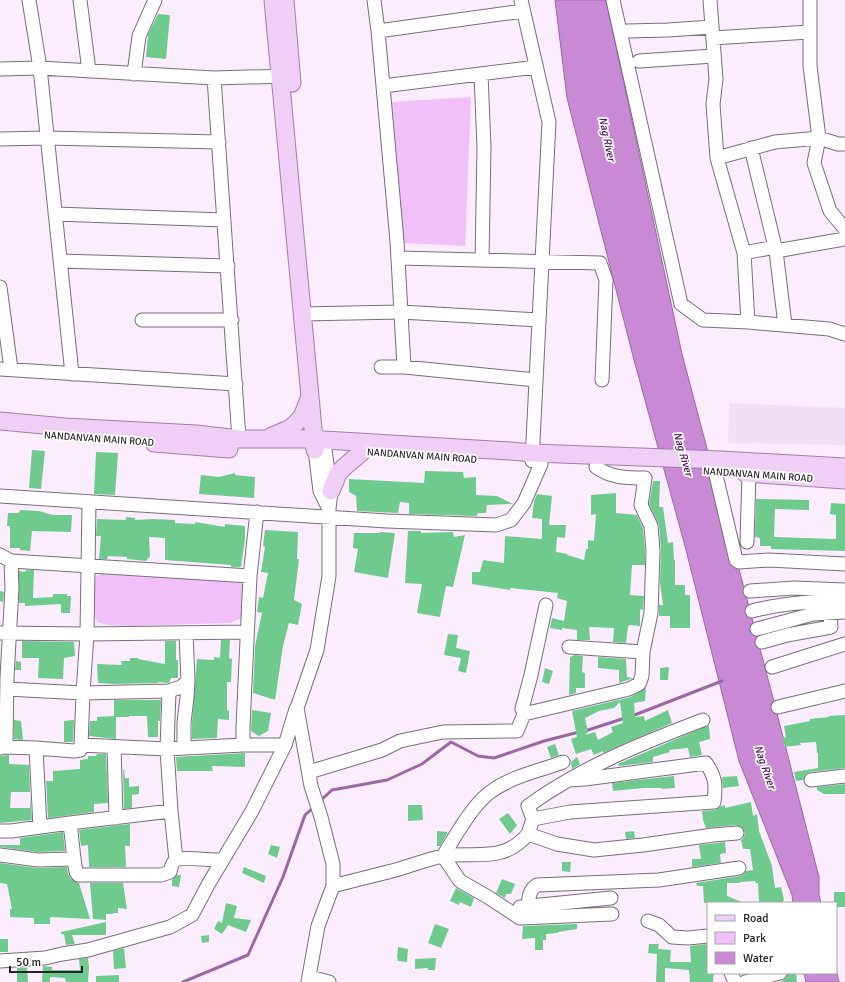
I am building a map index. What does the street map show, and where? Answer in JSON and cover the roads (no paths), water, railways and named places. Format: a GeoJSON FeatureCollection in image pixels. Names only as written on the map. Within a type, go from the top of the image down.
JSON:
{"type":"FeatureCollection","features":[{"type":"Feature","properties":{"kind":"main road"},"geometry":{"type":"LineString","coordinates":[[273,0],[286,76]]}},
{"type":"Feature","properties":{"kind":"main road"},"geometry":{"type":"LineString","coordinates":[[285,0],[286,76],[319,445]]}},
{"type":"Feature","properties":{"kind":"main road"},"geometry":{"type":"LineString","coordinates":[[307,314],[310,396],[319,445]]}},
{"type":"Feature","properties":{"kind":"main road"},"geometry":{"type":"LineString","coordinates":[[264,439],[291,428],[302,417],[310,396]]}},
{"type":"Feature","properties":{"kind":"main road"},"geometry":{"type":"LineString","coordinates":[[0,421],[65,427],[196,434],[239,439],[264,439],[319,445],[425,445],[510,451],[535,460],[655,464]]}},
{"type":"Feature","properties":{"kind":"main road","name":"NANDANVAN MAIN ROAD"},"geometry":{"type":"LineString","coordinates":[[0,431],[241,450],[319,445],[362,452],[535,460],[596,467],[655,464],[718,468],[749,474],[845,480]]}},
{"type":"Feature","properties":{"kind":"main road"},"geometry":{"type":"LineString","coordinates":[[331,491],[338,474],[362,452]]}},
{"type":"Feature","properties":{"kind":"main road"},"geometry":{"type":"LineString","coordinates":[[718,468],[845,467]]}},
{"type":"Feature","properties":{"kind":"street"},"geometry":{"type":"LineString","coordinates":[[29,0],[40,68],[72,374]]}},
{"type":"Feature","properties":{"kind":"street"},"geometry":{"type":"LineString","coordinates":[[80,0],[89,71]]}},
{"type":"Feature","properties":{"kind":"street"},"geometry":{"type":"LineString","coordinates":[[134,74],[139,36],[155,0]]}},
{"type":"Feature","properties":{"kind":"street"},"geometry":{"type":"LineString","coordinates":[[374,0],[398,258],[404,367]]}},
{"type":"Feature","properties":{"kind":"street"},"geometry":{"type":"LineString","coordinates":[[613,0],[681,304],[704,320],[829,329],[845,334]]}},
{"type":"Feature","properties":{"kind":"street"},"geometry":{"type":"LineString","coordinates":[[710,0],[716,79],[714,104],[717,158],[744,253],[748,322]]}},
{"type":"Feature","properties":{"kind":"street"},"geometry":{"type":"LineString","coordinates":[[810,0],[810,66],[819,138],[814,163],[830,211],[845,229]]}},
{"type":"Feature","properties":{"kind":"street"},"geometry":{"type":"LineString","coordinates":[[0,496],[257,512],[329,513],[387,522],[496,525],[511,520],[524,503],[535,460],[536,380],[549,122],[522,5],[378,31]]}},
{"type":"Feature","properties":{"kind":"street"},"geometry":{"type":"LineString","coordinates":[[627,31],[668,30],[712,32],[809,32]]}},
{"type":"Feature","properties":{"kind":"street"},"geometry":{"type":"LineString","coordinates":[[639,61],[714,56]]}},
{"type":"Feature","properties":{"kind":"street"},"geometry":{"type":"LineString","coordinates":[[383,86],[536,67]]}},
{"type":"Feature","properties":{"kind":"street"},"geometry":{"type":"LineString","coordinates":[[0,69],[40,68],[214,78],[286,76]]}},
{"type":"Feature","properties":{"kind":"street"},"geometry":{"type":"LineString","coordinates":[[481,74],[484,147],[482,260]]}},
{"type":"Feature","properties":{"kind":"street"},"geometry":{"type":"LineString","coordinates":[[214,78],[232,320],[239,439]]}},
{"type":"Feature","properties":{"kind":"street"},"geometry":{"type":"LineString","coordinates":[[0,139],[47,138],[218,142]]}},
{"type":"Feature","properties":{"kind":"street"},"geometry":{"type":"LineString","coordinates":[[717,158],[775,142],[819,138],[838,144],[845,144]]}},
{"type":"Feature","properties":{"kind":"street"},"geometry":{"type":"LineString","coordinates":[[751,148],[776,249],[785,325]]}},
{"type":"Feature","properties":{"kind":"street"},"geometry":{"type":"LineString","coordinates":[[55,214],[224,220]]}},
{"type":"Feature","properties":{"kind":"street"},"geometry":{"type":"LineString","coordinates":[[744,253],[845,239]]}},
{"type":"Feature","properties":{"kind":"street"},"geometry":{"type":"LineString","coordinates":[[398,258],[600,263],[606,280],[602,380]]}},
{"type":"Feature","properties":{"kind":"street"},"geometry":{"type":"LineString","coordinates":[[60,261],[228,266]]}},
{"type":"Feature","properties":{"kind":"street"},"geometry":{"type":"LineString","coordinates":[[0,287],[6,369],[236,384]]}},
{"type":"Feature","properties":{"kind":"street"},"geometry":{"type":"LineString","coordinates":[[307,314],[401,312],[539,320]]}},
{"type":"Feature","properties":{"kind":"street"},"geometry":{"type":"LineString","coordinates":[[142,320],[232,320]]}},
{"type":"Feature","properties":{"kind":"street"},"geometry":{"type":"LineString","coordinates":[[381,367],[404,367],[536,380]]}},
{"type":"Feature","properties":{"kind":"street"},"geometry":{"type":"LineString","coordinates":[[0,962],[45,958],[88,950],[170,927],[192,915],[222,860],[252,811],[285,745],[317,650],[330,576],[329,513],[331,491],[319,445]]}},
{"type":"Feature","properties":{"kind":"street"},"geometry":{"type":"LineString","coordinates":[[319,445],[320,492],[329,513]]}},
{"type":"Feature","properties":{"kind":"street"},"geometry":{"type":"LineString","coordinates":[[309,772],[382,750],[400,741],[443,732],[518,731],[524,714],[629,689],[639,684],[642,676],[643,652],[651,613],[653,551],[651,526],[641,505],[645,478],[618,478],[596,467]]}},
{"type":"Feature","properties":{"kind":"street"},"geometry":{"type":"LineString","coordinates":[[718,468],[736,560],[739,562],[769,560],[845,564]]}},
{"type":"Feature","properties":{"kind":"street"},"geometry":{"type":"LineString","coordinates":[[747,542],[749,474]]}},
{"type":"Feature","properties":{"kind":"street"},"geometry":{"type":"LineString","coordinates":[[89,502],[88,565],[87,634],[83,692],[82,745],[80,750],[74,751],[36,748],[2,748],[6,741],[7,689],[4,634],[12,588],[6,558],[88,565],[250,576]]}},
{"type":"Feature","properties":{"kind":"street"},"geometry":{"type":"LineString","coordinates":[[243,745],[250,576],[257,512]]}},
{"type":"Feature","properties":{"kind":"street"},"geometry":{"type":"LineString","coordinates":[[750,591],[794,588],[845,590]]}},
{"type":"Feature","properties":{"kind":"street"},"geometry":{"type":"LineString","coordinates":[[752,611],[766,607],[814,602],[845,601]]}},
{"type":"Feature","properties":{"kind":"street"},"geometry":{"type":"LineString","coordinates":[[522,709],[546,605]]}},
{"type":"Feature","properties":{"kind":"street"},"geometry":{"type":"LineString","coordinates":[[757,629],[813,614],[845,612]]}},
{"type":"Feature","properties":{"kind":"street"},"geometry":{"type":"LineString","coordinates":[[762,642],[787,635],[831,627],[830,613]]}},
{"type":"Feature","properties":{"kind":"street"},"geometry":{"type":"LineString","coordinates":[[4,634],[247,632]]}},
{"type":"Feature","properties":{"kind":"street"},"geometry":{"type":"LineString","coordinates":[[184,748],[184,723],[188,681],[186,633]]}},
{"type":"Feature","properties":{"kind":"street"},"geometry":{"type":"LineString","coordinates":[[772,667],[845,644]]}},
{"type":"Feature","properties":{"kind":"street"},"geometry":{"type":"LineString","coordinates":[[569,647],[643,652]]}},
{"type":"Feature","properties":{"kind":"street"},"geometry":{"type":"LineString","coordinates":[[7,689],[83,692],[169,691],[182,688],[188,681]]}},
{"type":"Feature","properties":{"kind":"street"},"geometry":{"type":"LineString","coordinates":[[778,707],[845,690]]}},
{"type":"Feature","properties":{"kind":"street"},"geometry":{"type":"LineString","coordinates":[[169,691],[167,749],[176,860]]}},
{"type":"Feature","properties":{"kind":"street"},"geometry":{"type":"LineString","coordinates":[[297,708],[311,786],[321,817],[333,864],[333,886],[318,926],[309,980],[329,982]]}},
{"type":"Feature","properties":{"kind":"street"},"geometry":{"type":"LineString","coordinates":[[333,886],[443,856],[491,855],[508,849],[521,842],[528,834],[533,819],[528,806],[550,790],[647,741],[703,720]]}},
{"type":"Feature","properties":{"kind":"street"},"geometry":{"type":"LineString","coordinates":[[82,745],[167,749],[243,745],[285,745]]}},
{"type":"Feature","properties":{"kind":"street"},"geometry":{"type":"LineString","coordinates":[[114,747],[116,818]]}},
{"type":"Feature","properties":{"kind":"street"},"geometry":{"type":"LineString","coordinates":[[36,748],[40,826]]}},
{"type":"Feature","properties":{"kind":"street"},"geometry":{"type":"LineString","coordinates":[[443,856],[468,816],[488,793],[515,779],[563,762]]}},
{"type":"Feature","properties":{"kind":"street"},"geometry":{"type":"LineString","coordinates":[[533,819],[570,812],[714,802],[716,785],[713,774],[706,763],[568,780]]}},
{"type":"Feature","properties":{"kind":"street"},"geometry":{"type":"LineString","coordinates":[[811,780],[845,776]]}},
{"type":"Feature","properties":{"kind":"street"},"geometry":{"type":"LineString","coordinates":[[0,831],[171,811]]}},
{"type":"Feature","properties":{"kind":"street"},"geometry":{"type":"LineString","coordinates":[[70,823],[76,872],[78,875],[161,875],[170,872],[172,864],[176,860],[222,860]]}},
{"type":"Feature","properties":{"kind":"street"},"geometry":{"type":"LineString","coordinates":[[528,834],[557,844],[594,850],[643,845],[713,834],[737,833]]}},
{"type":"Feature","properties":{"kind":"street"},"geometry":{"type":"LineString","coordinates":[[0,855],[38,860],[74,859]]}},
{"type":"Feature","properties":{"kind":"street"},"geometry":{"type":"LineString","coordinates":[[443,856],[460,881],[520,918],[612,914]]}},
{"type":"Feature","properties":{"kind":"street"},"geometry":{"type":"LineString","coordinates":[[528,906],[532,888],[537,885],[659,880],[739,868]]}},
{"type":"Feature","properties":{"kind":"street"},"geometry":{"type":"LineString","coordinates":[[506,908],[611,898]]}},
{"type":"Feature","properties":{"kind":"street"},"geometry":{"type":"LineString","coordinates":[[648,921],[659,925],[672,937],[688,938],[707,936]]}},
{"type":"Feature","properties":{"kind":"street"},"geometry":{"type":"LineString","coordinates":[[745,982],[776,974]]}},
{"type":"Feature","properties":{"kind":"water","name":"Nag River"},"geometry":{"type":"Polygon","coordinates":[[[555,0],[606,0],[682,354],[819,877],[819,895],[821,902],[793,902],[792,895],[739,761],[685,546],[634,360],[567,98],[555,0]]]}},
{"type":"Feature","properties":{"kind":"water"},"geometry":{"type":"Polygon","coordinates":[[[837,973],[839,982],[806,982],[804,974],[837,973]]]}},
{"type":"Feature","properties":{"kind":"waterway"},"geometry":{"type":"LineString","coordinates":[[632,716],[722,681]]}},
{"type":"Feature","properties":{"kind":"waterway"},"geometry":{"type":"LineString","coordinates":[[585,731],[625,718]]}},
{"type":"Feature","properties":{"kind":"waterway"},"geometry":{"type":"LineString","coordinates":[[320,801],[332,790],[387,780],[422,764],[451,742],[478,756],[494,758],[544,741],[579,732]]}},
{"type":"Feature","properties":{"kind":"waterway"},"geometry":{"type":"LineString","coordinates":[[183,982],[248,955],[283,877],[305,815],[315,806]]}}]}
